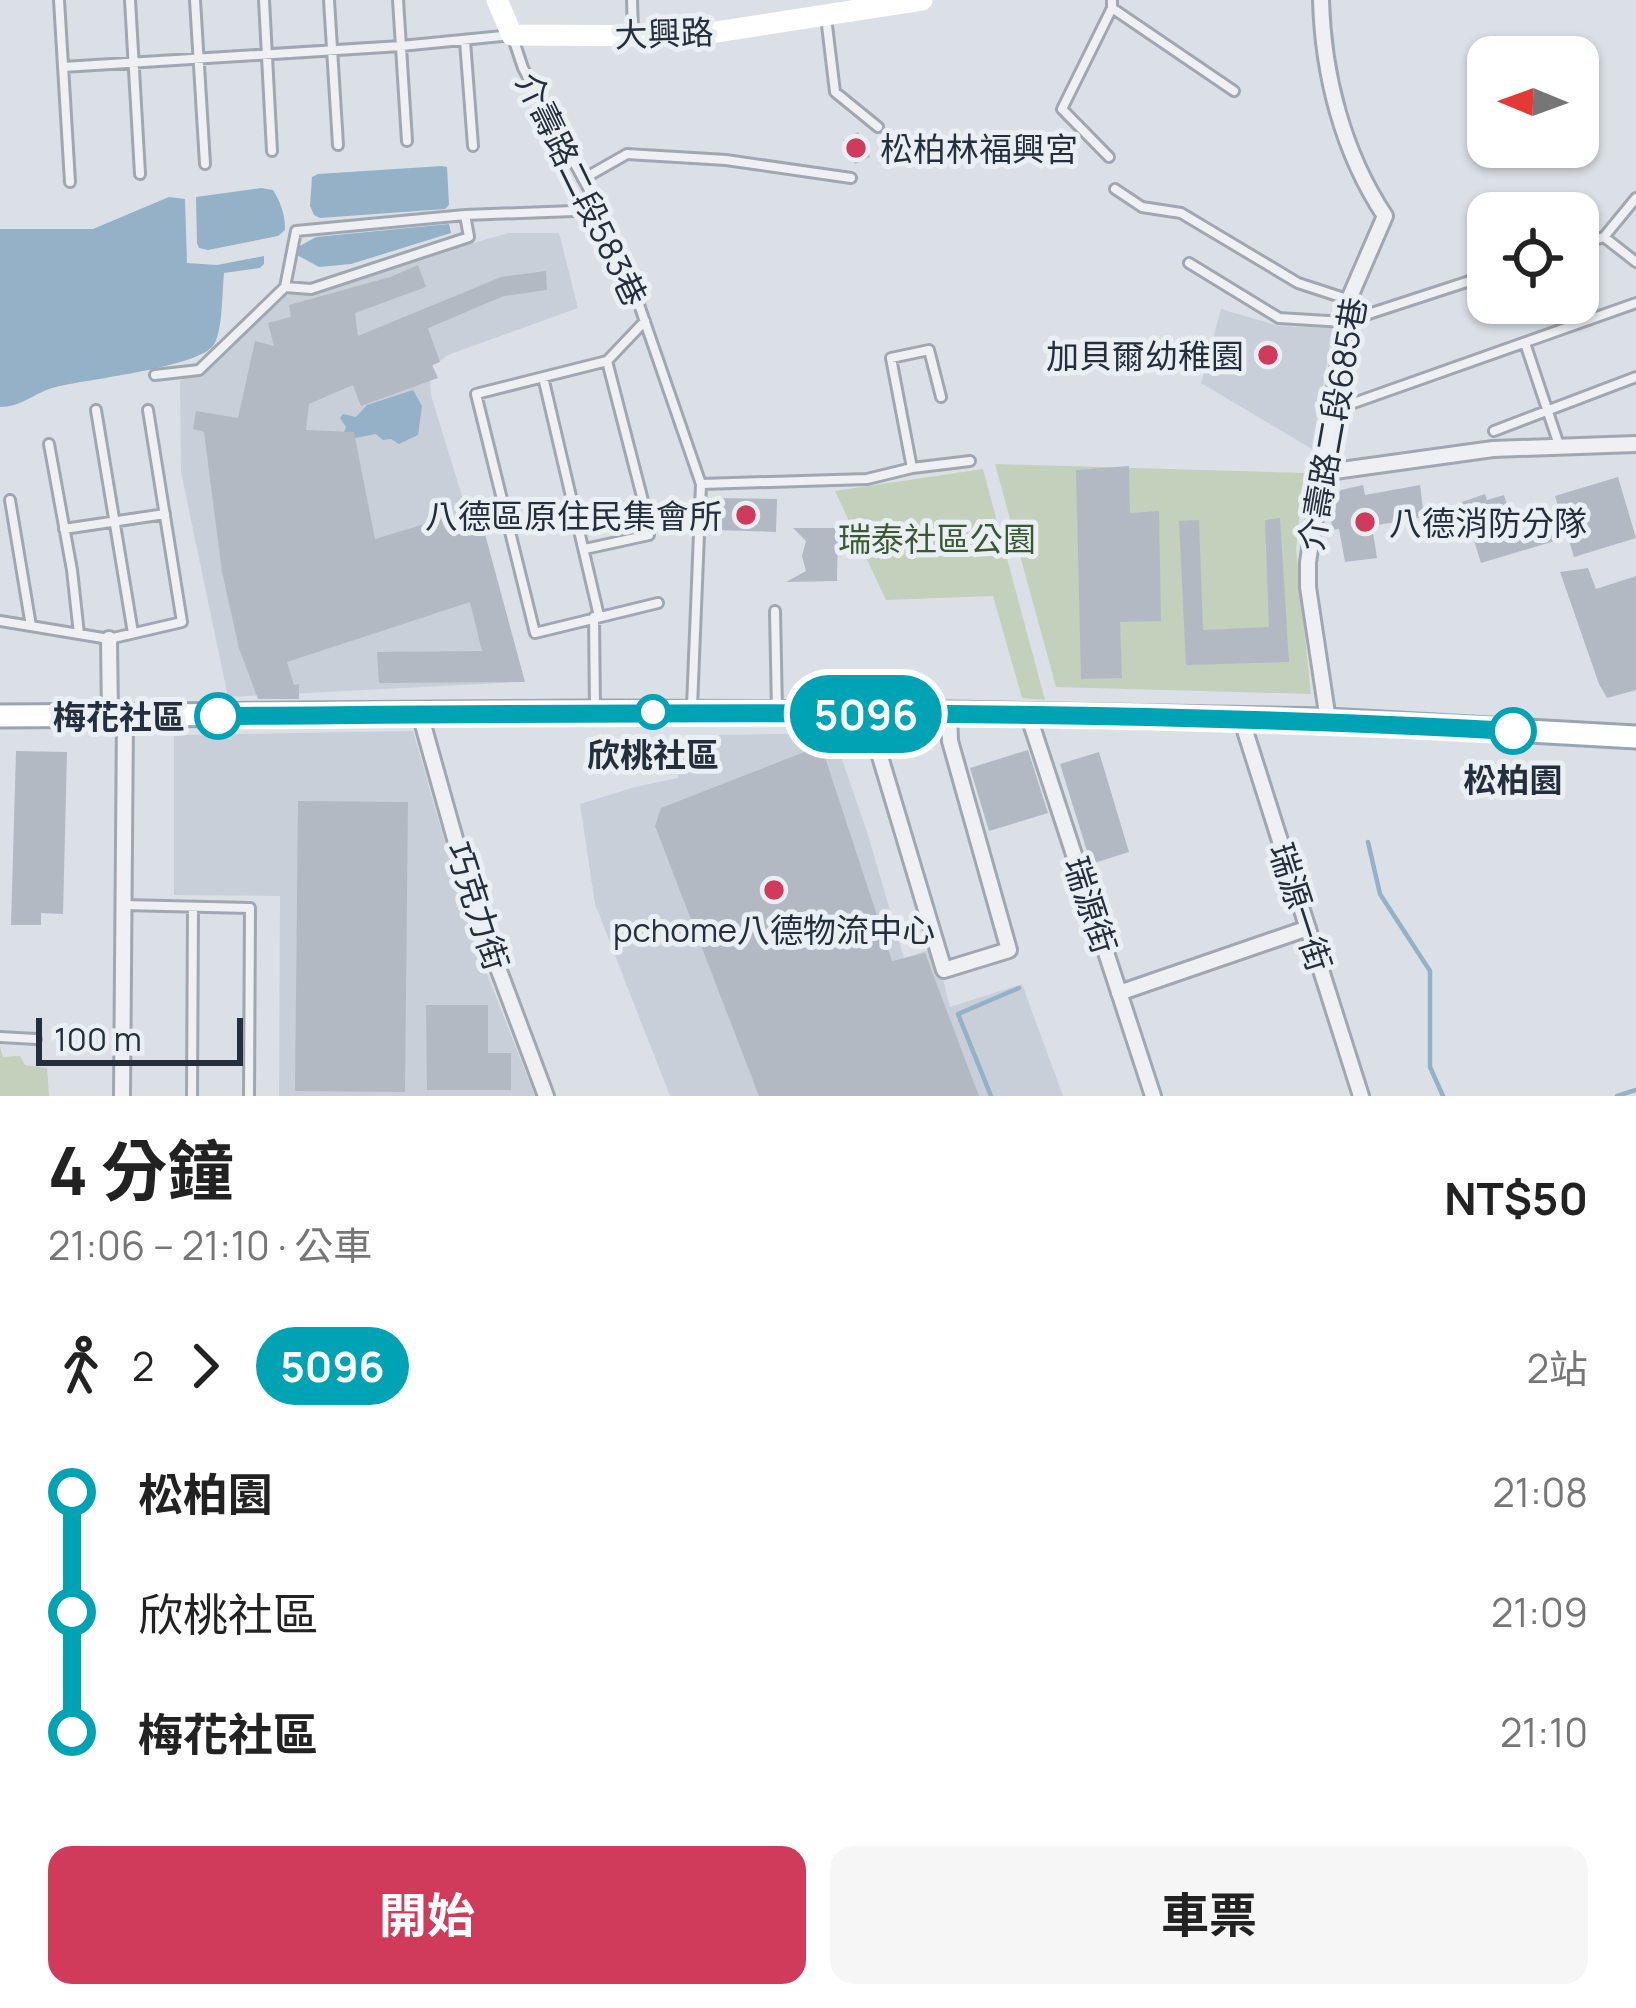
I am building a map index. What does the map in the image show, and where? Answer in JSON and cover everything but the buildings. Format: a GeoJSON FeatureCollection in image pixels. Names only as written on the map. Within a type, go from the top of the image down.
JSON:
{"type":"FeatureCollection","features":[{"type":"Feature","properties":{"kind":"main road"},"geometry":{"type":"LineString","coordinates":[[497,0],[512,35]]}},
{"type":"Feature","properties":{"kind":"main road","name":"大興路"},"geometry":{"type":"LineString","coordinates":[[512,35],[691,36],[922,0]]}},
{"type":"Feature","properties":{"kind":"main road"},"geometry":{"type":"LineString","coordinates":[[0,716],[1028,714],[1328,720],[1636,737]]}},
{"type":"Feature","properties":{"kind":"street","name":"介壽路二段685巷"},"geometry":{"type":"LineString","coordinates":[[1321,0],[1331,88],[1347,138],[1385,216],[1348,299],[1308,562],[1328,720]]}},
{"type":"Feature","properties":{"kind":"street"},"geometry":{"type":"LineString","coordinates":[[1321,473],[1493,449],[1636,444]]}},
{"type":"Feature","properties":{"kind":"street"},"geometry":{"type":"LineString","coordinates":[[109,639],[117,717],[123,905],[122,1096]]}},
{"type":"Feature","properties":{"kind":"street"},"geometry":{"type":"LineString","coordinates":[[875,714],[879,753],[944,970],[1009,950],[950,741],[949,713]]}},
{"type":"Feature","properties":{"kind":"street","name":"巧克力街"},"geometry":{"type":"LineString","coordinates":[[420,714],[471,896],[546,1096]]}},
{"type":"Feature","properties":{"kind":"street","name":"瑞源街"},"geometry":{"type":"LineString","coordinates":[[1028,714],[1153,1096]]}},
{"type":"Feature","properties":{"kind":"street","name":"瑞源一街"},"geometry":{"type":"LineString","coordinates":[[1241,718],[1361,1096]]}},
{"type":"Feature","properties":{"kind":"street"},"geometry":{"type":"LineString","coordinates":[[1119,993],[1308,928]]}},
{"type":"Feature","properties":{"kind":"lane"},"geometry":{"type":"LineString","coordinates":[[58,0],[70,182]]}},
{"type":"Feature","properties":{"kind":"lane"},"geometry":{"type":"LineString","coordinates":[[130,0],[140,174]]}},
{"type":"Feature","properties":{"kind":"lane"},"geometry":{"type":"LineString","coordinates":[[195,0],[205,164]]}},
{"type":"Feature","properties":{"kind":"lane"},"geometry":{"type":"LineString","coordinates":[[264,0],[272,151]]}},
{"type":"Feature","properties":{"kind":"lane"},"geometry":{"type":"LineString","coordinates":[[329,0],[338,146]]}},
{"type":"Feature","properties":{"kind":"lane"},"geometry":{"type":"LineString","coordinates":[[398,0],[407,141]]}},
{"type":"Feature","properties":{"kind":"lane"},"geometry":{"type":"LineString","coordinates":[[632,0],[633,34]]}},
{"type":"Feature","properties":{"kind":"lane"},"geometry":{"type":"LineString","coordinates":[[1108,157],[1061,109],[1112,4],[1234,91]]}},
{"type":"Feature","properties":{"kind":"lane"},"geometry":{"type":"LineString","coordinates":[[826,16],[836,92],[878,127]]}},
{"type":"Feature","properties":{"kind":"lane","name":"介壽路二段583巷"},"geometry":{"type":"LineString","coordinates":[[63,67],[512,35],[523,68],[600,210],[645,321],[701,484],[692,713]]}},
{"type":"Feature","properties":{"kind":"lane"},"geometry":{"type":"LineString","coordinates":[[465,40],[472,146]]}},
{"type":"Feature","properties":{"kind":"lane"},"geometry":{"type":"LineString","coordinates":[[583,179],[627,154],[726,160],[850,178]]}},
{"type":"Feature","properties":{"kind":"lane"},"geometry":{"type":"LineString","coordinates":[[1115,189],[1142,207],[1181,213],[1298,284],[1348,299]]}},
{"type":"Feature","properties":{"kind":"lane"},"geometry":{"type":"LineString","coordinates":[[1599,239],[1636,198]]}},
{"type":"Feature","properties":{"kind":"lane"},"geometry":{"type":"LineString","coordinates":[[155,375],[199,370],[285,286],[296,231],[465,215],[600,210]]}},
{"type":"Feature","properties":{"kind":"lane"},"geometry":{"type":"LineString","coordinates":[[285,286],[311,289],[469,237],[465,215]]}},
{"type":"Feature","properties":{"kind":"lane"},"geometry":{"type":"LineString","coordinates":[[1604,237],[1636,262]]}},
{"type":"Feature","properties":{"kind":"lane"},"geometry":{"type":"LineString","coordinates":[[1190,263],[1279,318],[1344,322],[1467,282]]}},
{"type":"Feature","properties":{"kind":"lane"},"geometry":{"type":"LineString","coordinates":[[1330,412],[1636,303]]}},
{"type":"Feature","properties":{"kind":"lane"},"geometry":{"type":"LineString","coordinates":[[645,321],[607,361],[476,394],[535,633],[658,603]]}},
{"type":"Feature","properties":{"kind":"lane"},"geometry":{"type":"LineString","coordinates":[[1526,344],[1559,446]]}},
{"type":"Feature","properties":{"kind":"lane"},"geometry":{"type":"LineString","coordinates":[[912,468],[891,358],[929,350],[941,397]]}},
{"type":"Feature","properties":{"kind":"lane"},"geometry":{"type":"LineString","coordinates":[[585,549],[649,535],[607,361]]}},
{"type":"Feature","properties":{"kind":"lane"},"geometry":{"type":"LineString","coordinates":[[543,377],[585,549],[596,617],[595,712]]}},
{"type":"Feature","properties":{"kind":"lane"},"geometry":{"type":"LineString","coordinates":[[1494,431],[1636,377]]}},
{"type":"Feature","properties":{"kind":"lane"},"geometry":{"type":"LineString","coordinates":[[96,410],[133,634]]}},
{"type":"Feature","properties":{"kind":"lane"},"geometry":{"type":"LineString","coordinates":[[0,621],[109,639],[182,622],[148,410]]}},
{"type":"Feature","properties":{"kind":"lane"},"geometry":{"type":"LineString","coordinates":[[49,444],[80,634]]}},
{"type":"Feature","properties":{"kind":"lane"},"geometry":{"type":"LineString","coordinates":[[701,484],[867,479],[970,461]]}},
{"type":"Feature","properties":{"kind":"lane"},"geometry":{"type":"LineString","coordinates":[[10,500],[31,626]]}},
{"type":"Feature","properties":{"kind":"lane"},"geometry":{"type":"LineString","coordinates":[[64,529],[165,514]]}},
{"type":"Feature","properties":{"kind":"lane"},"geometry":{"type":"LineString","coordinates":[[775,611],[777,713]]}},
{"type":"Feature","properties":{"kind":"lane"},"geometry":{"type":"LineString","coordinates":[[123,905],[250,908],[249,1096]]}},
{"type":"Feature","properties":{"kind":"lane"},"geometry":{"type":"LineString","coordinates":[[192,1096],[193,907]]}},
{"type":"Feature","properties":{"kind":"lane"},"geometry":{"type":"LineString","coordinates":[[0,1037],[36,1039]]}},
{"type":"Feature","properties":{"kind":"shaded area"},"geometry":{"type":"Polygon","coordinates":[[[509,233],[559,233],[578,308],[448,355],[429,369],[431,395],[519,682],[228,697],[181,472],[180,381],[281,297],[509,233]]]}},
{"type":"Feature","properties":{"kind":"shaded area","name":"加貝爾幼稚園"},"geometry":{"type":"Polygon","coordinates":[[[1221,309],[1279,326],[1333,328],[1312,449],[1201,383],[1221,309]]]}},
{"type":"Feature","properties":{"kind":"shaded area"},"geometry":{"type":"Polygon","coordinates":[[[413,731],[471,933],[535,1096],[279,1096],[280,896],[174,895],[174,735],[413,731]]]}},
{"type":"Feature","properties":{"kind":"shaded area","name":"pchome八德物流中心"},"geometry":{"type":"Polygon","coordinates":[[[833,733],[904,958],[935,948],[950,1007],[1022,984],[1063,1096],[670,1096],[595,904],[580,804],[678,778],[678,739],[833,733]]]}},
{"type":"Feature","properties":{"kind":"green space"},"geometry":{"type":"Polygon","coordinates":[[[995,464],[1304,473],[1296,549],[1311,694],[1056,687],[995,464]]]}},
{"type":"Feature","properties":{"kind":"green space","name":"瑞泰社區公園"},"geometry":{"type":"Polygon","coordinates":[[[983,469],[1045,700],[1022,698],[993,596],[886,600],[835,491],[983,469]]]}},
{"type":"Feature","properties":{"kind":"green space"},"geometry":{"type":"Polygon","coordinates":[[[0,1046],[3,1057],[20,1056],[25,1065],[47,1068],[49,1096],[0,1096],[0,1046]]]}},
{"type":"Feature","properties":{"kind":"water"},"geometry":{"type":"Polygon","coordinates":[[[447,167],[449,205],[445,209],[320,218],[310,206],[312,177],[318,174],[447,167]]]}},
{"type":"Feature","properties":{"kind":"water"},"geometry":{"type":"Polygon","coordinates":[[[261,188],[276,195],[285,230],[278,236],[199,248],[196,197],[261,188]]]}},
{"type":"Feature","properties":{"kind":"water"},"geometry":{"type":"Polygon","coordinates":[[[169,197],[185,199],[187,263],[217,265],[264,256],[260,268],[224,273],[213,346],[184,361],[52,388],[0,407],[0,229],[93,229],[169,197]]]}},
{"type":"Feature","properties":{"kind":"water"},"geometry":{"type":"Polygon","coordinates":[[[449,224],[451,233],[351,264],[319,267],[297,255],[296,248],[316,237],[449,224]]]}},
{"type":"Feature","properties":{"kind":"water"},"geometry":{"type":"Polygon","coordinates":[[[413,390],[422,406],[418,435],[399,444],[376,434],[355,438],[344,432],[343,414],[356,417],[367,405],[413,390]]]}},
{"type":"Feature","properties":{"kind":"waterway"},"geometry":{"type":"LineString","coordinates":[[1368,842],[1380,894],[1430,971],[1430,1067],[1443,1096]]}},
{"type":"Feature","properties":{"kind":"waterway"},"geometry":{"type":"LineString","coordinates":[[991,1096],[958,1014],[1019,988]]}},
{"type":"Feature","properties":{"kind":"waterway"},"geometry":{"type":"LineString","coordinates":[[1617,1096],[1636,1090]]}},
{"type":"Feature","properties":{"kind":"bus line","name":"5096"},"geometry":{"type":"LineString","coordinates":[[218,716],[949,713],[1328,720],[1513,731]]}},
{"type":"Feature","properties":{"kind":"place","name":"松柏林福興宮"},"geometry":{"type":"Point","coordinates":[856,148]}},
{"type":"Feature","properties":{"kind":"place","name":"加貝爾幼稚園"},"geometry":{"type":"Point","coordinates":[1268,355]}},
{"type":"Feature","properties":{"kind":"place","name":"八德區原住民集會所"},"geometry":{"type":"Point","coordinates":[746,515]}},
{"type":"Feature","properties":{"kind":"place","name":"八德消防分隊"},"geometry":{"type":"Point","coordinates":[1365,522]}},
{"type":"Feature","properties":{"kind":"place","name":"欣桃社區"},"geometry":{"type":"Point","coordinates":[653,712]}},
{"type":"Feature","properties":{"kind":"place","name":"梅花社區"},"geometry":{"type":"Point","coordinates":[218,716]}},
{"type":"Feature","properties":{"kind":"place","name":"松柏園"},"geometry":{"type":"Point","coordinates":[1513,731]}},
{"type":"Feature","properties":{"kind":"place","name":"pchome八德物流中心"},"geometry":{"type":"Point","coordinates":[774,890]}}]}
